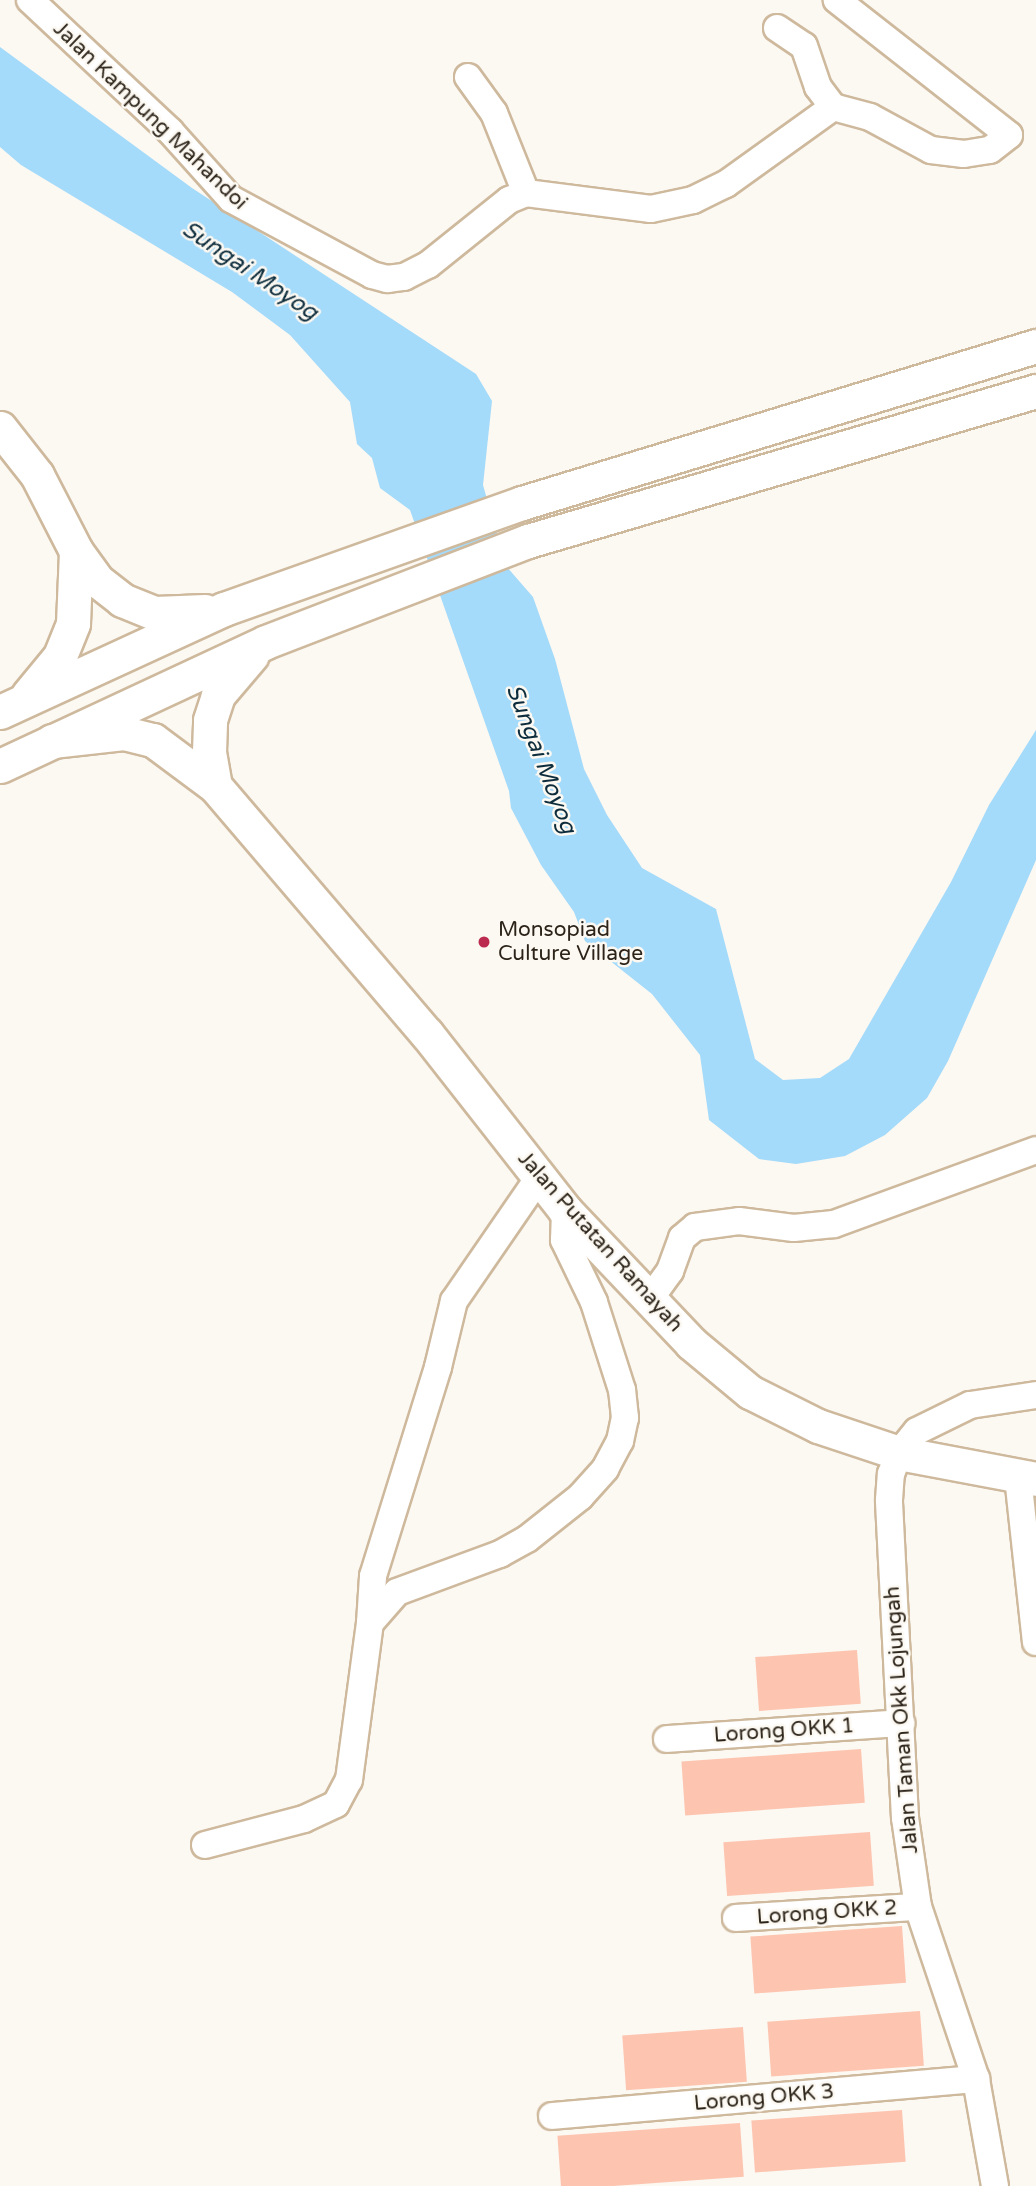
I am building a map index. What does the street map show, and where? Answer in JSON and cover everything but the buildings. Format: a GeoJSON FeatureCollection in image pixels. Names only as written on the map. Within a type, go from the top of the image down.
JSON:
{"type":"FeatureCollection","features":[{"type":"Feature","properties":{"kind":"main road"},"geometry":{"type":"LineString","coordinates":[[10,708],[224,609],[522,503],[1036,346]]}},
{"type":"Feature","properties":{"kind":"main road"},"geometry":{"type":"LineString","coordinates":[[0,766],[267,642],[394,590],[528,541],[1036,391]]}},
{"type":"Feature","properties":{"kind":"main road"},"geometry":{"type":"LineString","coordinates":[[0,428],[37,475],[76,551],[97,581],[122,600],[155,613],[224,609]]}},
{"type":"Feature","properties":{"kind":"main road"},"geometry":{"type":"LineString","coordinates":[[10,708],[60,656],[73,623],[76,551]]}},
{"type":"Feature","properties":{"kind":"main road"},"geometry":{"type":"LineString","coordinates":[[215,786],[209,752],[218,695],[233,672],[267,642]]}},
{"type":"Feature","properties":{"kind":"main road","name":"Jalan Putatan Ramayah"},"geometry":{"type":"LineString","coordinates":[[52,741],[124,733],[153,740],[215,786],[427,1034],[538,1179],[565,1210],[649,1300],[750,1392],[818,1426],[899,1453],[1027,1478]]}},
{"type":"Feature","properties":{"kind":"street","name":"Jalan Kampung Mahandoi"},"geometry":{"type":"LineString","coordinates":[[30,0],[162,122],[231,200],[372,275],[393,278],[413,274],[509,201],[526,193]]}},
{"type":"Feature","properties":{"kind":"street"},"geometry":{"type":"LineString","coordinates":[[778,28],[804,46],[818,87],[833,107],[870,117],[931,150],[964,154],[999,142],[836,0]]}},
{"type":"Feature","properties":{"kind":"street"},"geometry":{"type":"LineString","coordinates":[[468,77],[494,113],[526,193],[651,209],[693,200],[726,184],[833,107]]}},
{"type":"Feature","properties":{"kind":"street"},"geometry":{"type":"LineString","coordinates":[[649,1300],[670,1271],[682,1238],[695,1227],[739,1220],[794,1228],[834,1224],[1036,1150]]}},
{"type":"Feature","properties":{"kind":"street"},"geometry":{"type":"LineString","coordinates":[[205,1845],[304,1819],[336,1804],[349,1780],[370,1623],[373,1576],[438,1367],[454,1301],[538,1179]]}},
{"type":"Feature","properties":{"kind":"street"},"geometry":{"type":"LineString","coordinates":[[370,1623],[397,1592],[500,1554],[527,1539],[580,1497],[605,1469],[620,1441],[625,1418],[622,1390],[594,1302],[564,1240],[565,1210]]}},
{"type":"Feature","properties":{"kind":"street"},"geometry":{"type":"LineString","coordinates":[[899,1453],[917,1431],[947,1413],[1001,1397],[1036,1395]]}},
{"type":"Feature","properties":{"kind":"street","name":"Jalan Taman Okk Lojungah"},"geometry":{"type":"LineString","coordinates":[[899,1453],[891,1474],[889,1500],[905,1818],[918,1907],[976,2080],[995,2186]]}},
{"type":"Feature","properties":{"kind":"street"},"geometry":{"type":"LineString","coordinates":[[1027,1478],[1036,1643]]}},
{"type":"Feature","properties":{"kind":"street","name":"Lorong OKK 1"},"geometry":{"type":"LineString","coordinates":[[667,1739],[901,1723]]}},
{"type":"Feature","properties":{"kind":"street","name":"Lorong OKK 2"},"geometry":{"type":"LineString","coordinates":[[736,1918],[918,1907]]}},
{"type":"Feature","properties":{"kind":"street","name":"Lorong OKK 3"},"geometry":{"type":"LineString","coordinates":[[552,2116],[976,2080]]}},
{"type":"Feature","properties":{"kind":"water","name":"Sungai Moyog"},"geometry":{"type":"Polygon","coordinates":[[[0,47],[192,188],[476,374],[492,401],[483,485],[506,566],[533,597],[555,659],[584,769],[607,815],[642,868],[716,909],[755,1059],[783,1080],[820,1078],[849,1059],[951,882],[989,805],[1036,730],[1036,860],[948,1061],[927,1098],[885,1135],[845,1156],[796,1164],[759,1159],[709,1120],[700,1055],[652,994],[585,941],[574,912],[541,865],[511,808],[509,791],[410,510],[380,488],[372,458],[357,444],[350,402],[290,335],[232,292],[21,165],[0,147],[0,47]]]}},
{"type":"Feature","properties":{"kind":"place","name":"Monsopiad Culture Village"},"geometry":{"type":"Point","coordinates":[484,942]}}]}
